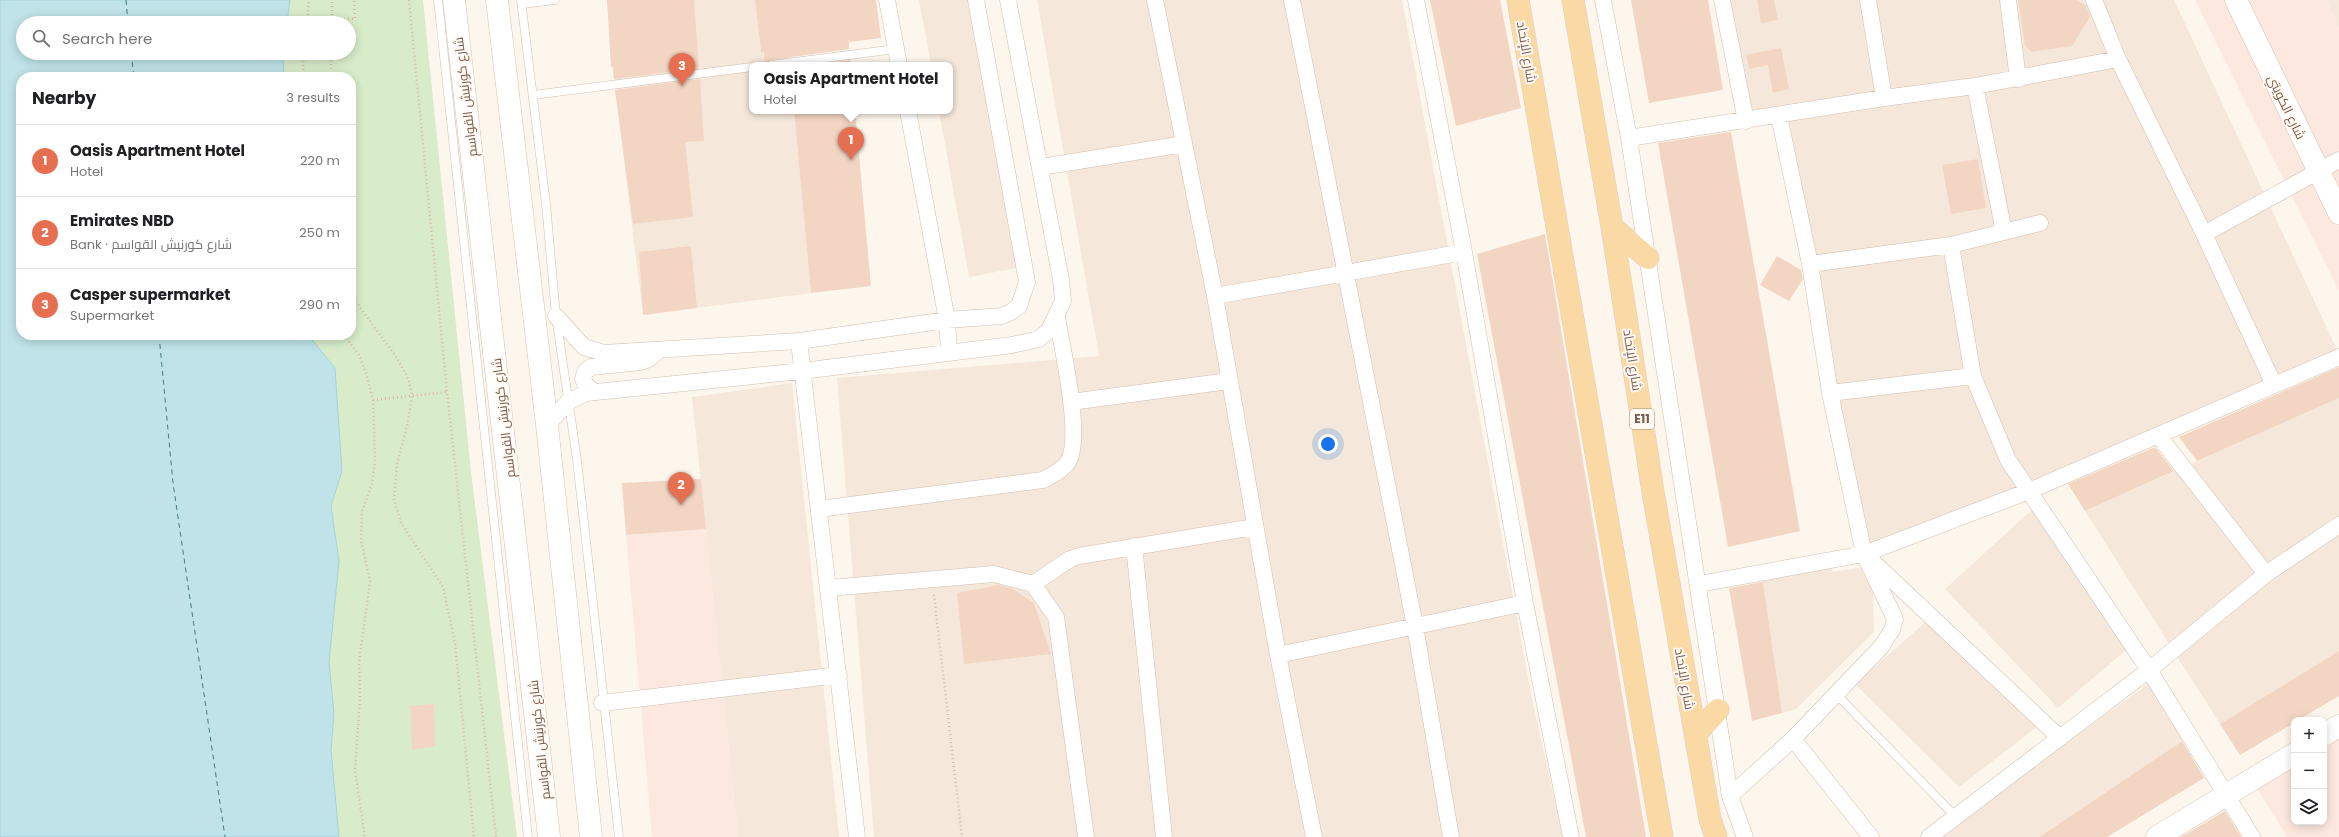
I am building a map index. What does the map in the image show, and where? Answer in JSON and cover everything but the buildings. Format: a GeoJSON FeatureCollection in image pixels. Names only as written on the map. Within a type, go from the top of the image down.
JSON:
{"type":"FeatureCollection","features":[{"type":"Feature","properties":{"kind":"main road","name":"شارع كورنيش القواسم"},"geometry":{"type":"LineString","coordinates":[[454,0],[549,837]]}},
{"type":"Feature","properties":{"kind":"main road"},"geometry":{"type":"LineString","coordinates":[[497,0],[546,425],[591,837]]}},
{"type":"Feature","properties":{"kind":"main road","name":"شارع الإتحاد"},"geometry":{"type":"LineString","coordinates":[[1518,0],[1662,837]]}},
{"type":"Feature","properties":{"kind":"main road","name":"شارع الإتحاد"},"geometry":{"type":"LineString","coordinates":[[1573,0],[1612,227],[1653,492],[1710,819],[1716,837]]}},
{"type":"Feature","properties":{"kind":"main road","name":"شارع الكويتي"},"geometry":{"type":"LineString","coordinates":[[2236,0],[2339,214]]}},
{"type":"Feature","properties":{"kind":"main road"},"geometry":{"type":"LineString","coordinates":[[1612,227],[1648,258]]}},
{"type":"Feature","properties":{"kind":"main road"},"geometry":{"type":"LineString","coordinates":[[1695,735],[1718,710]]}},
{"type":"Feature","properties":{"kind":"main road"},"geometry":{"type":"LineString","coordinates":[[2327,733],[2339,726]]}},
{"type":"Feature","properties":{"kind":"main road"},"geometry":{"type":"LineString","coordinates":[[2157,837],[2291,756]]}},
{"type":"Feature","properties":{"kind":"street"},"geometry":{"type":"LineString","coordinates":[[887,0],[898,62]]}},
{"type":"Feature","properties":{"kind":"street"},"geometry":{"type":"LineString","coordinates":[[556,316],[584,347],[604,353],[799,341],[947,320],[1002,316],[1019,306],[1027,282],[976,0]]}},
{"type":"Feature","properties":{"kind":"street"},"geometry":{"type":"LineString","coordinates":[[546,425],[568,402],[586,392],[802,371],[1012,345],[1039,339],[1049,330],[1063,301],[1061,280],[1041,167],[1008,0]]}},
{"type":"Feature","properties":{"kind":"street"},"geometry":{"type":"LineString","coordinates":[[1155,0],[1215,296],[1254,527],[1314,837]]}},
{"type":"Feature","properties":{"kind":"street"},"geometry":{"type":"LineString","coordinates":[[1292,0],[1415,626],[1451,837]]}},
{"type":"Feature","properties":{"kind":"street"},"geometry":{"type":"LineString","coordinates":[[1416,0],[1464,252],[1525,603],[1571,837]]}},
{"type":"Feature","properties":{"kind":"street"},"geometry":{"type":"LineString","coordinates":[[1603,0],[1629,138],[1671,417],[1699,584],[1730,796],[1745,837]]}},
{"type":"Feature","properties":{"kind":"street"},"geometry":{"type":"LineString","coordinates":[[1722,0],[1746,121]]}},
{"type":"Feature","properties":{"kind":"street"},"geometry":{"type":"LineString","coordinates":[[1868,0],[1884,98]]}},
{"type":"Feature","properties":{"kind":"street"},"geometry":{"type":"LineString","coordinates":[[2008,0],[2018,79]]}},
{"type":"Feature","properties":{"kind":"street"},"geometry":{"type":"LineString","coordinates":[[2094,0],[2118,59],[2204,234],[2274,385]]}},
{"type":"Feature","properties":{"kind":"street"},"geometry":{"type":"LineString","coordinates":[[1629,138],[1779,116],[1884,98],[1975,86],[2118,59]]}},
{"type":"Feature","properties":{"kind":"street"},"geometry":{"type":"LineString","coordinates":[[1975,86],[2004,232]]}},
{"type":"Feature","properties":{"kind":"street"},"geometry":{"type":"LineString","coordinates":[[909,114],[947,320],[949,352]]}},
{"type":"Feature","properties":{"kind":"street"},"geometry":{"type":"LineString","coordinates":[[1730,796],[1793,739],[1881,647],[1892,630],[1895,619],[1864,554],[1830,393],[1810,264],[1779,116]]}},
{"type":"Feature","properties":{"kind":"street"},"geometry":{"type":"LineString","coordinates":[[1041,167],[1184,144]]}},
{"type":"Feature","properties":{"kind":"street"},"geometry":{"type":"LineString","coordinates":[[2204,234],[2339,160]]}},
{"type":"Feature","properties":{"kind":"street"},"geometry":{"type":"LineString","coordinates":[[1810,264],[1951,245],[2040,223]]}},
{"type":"Feature","properties":{"kind":"street"},"geometry":{"type":"LineString","coordinates":[[1951,245],[1974,376],[2008,460],[2149,670],[2252,837]]}},
{"type":"Feature","properties":{"kind":"street"},"geometry":{"type":"LineString","coordinates":[[1215,296],[1464,252]]}},
{"type":"Feature","properties":{"kind":"street"},"geometry":{"type":"LineString","coordinates":[[819,509],[1044,480],[1068,463],[1074,447],[1071,402],[1057,316]]}},
{"type":"Feature","properties":{"kind":"street"},"geometry":{"type":"LineString","coordinates":[[799,341],[857,837]]}},
{"type":"Feature","properties":{"kind":"street"},"geometry":{"type":"LineString","coordinates":[[594,392],[586,385],[583,379],[588,369],[591,367],[641,362],[649,359],[659,350]]}},
{"type":"Feature","properties":{"kind":"street"},"geometry":{"type":"LineString","coordinates":[[1699,584],[1864,554],[2029,491],[2339,358]]}},
{"type":"Feature","properties":{"kind":"street"},"geometry":{"type":"LineString","coordinates":[[1830,393],[1974,376]]}},
{"type":"Feature","properties":{"kind":"street"},"geometry":{"type":"LineString","coordinates":[[1071,402],[1229,381]]}},
{"type":"Feature","properties":{"kind":"street"},"geometry":{"type":"LineString","coordinates":[[2158,435],[2266,574]]}},
{"type":"Feature","properties":{"kind":"street"},"geometry":{"type":"LineString","coordinates":[[1929,837],[2149,670],[2266,574],[2339,525]]}},
{"type":"Feature","properties":{"kind":"street"},"geometry":{"type":"LineString","coordinates":[[1033,584],[1070,559],[1134,546],[1254,527]]}},
{"type":"Feature","properties":{"kind":"street"},"geometry":{"type":"LineString","coordinates":[[1134,546],[1164,837]]}},
{"type":"Feature","properties":{"kind":"street"},"geometry":{"type":"LineString","coordinates":[[1864,554],[2060,738]]}},
{"type":"Feature","properties":{"kind":"street"},"geometry":{"type":"LineString","coordinates":[[829,588],[994,574],[1033,584],[1056,617],[1086,837]]}},
{"type":"Feature","properties":{"kind":"street"},"geometry":{"type":"LineString","coordinates":[[1278,655],[1525,603]]}},
{"type":"Feature","properties":{"kind":"street"},"geometry":{"type":"LineString","coordinates":[[602,704],[839,675]]}},
{"type":"Feature","properties":{"kind":"street"},"geometry":{"type":"LineString","coordinates":[[1793,739],[1871,837]]}},
{"type":"Feature","properties":{"kind":"lane","name":"شارع كورنيش القواسم"},"geometry":{"type":"LineString","coordinates":[[438,0],[528,837]]}},
{"type":"Feature","properties":{"kind":"lane"},"geometry":{"type":"LineString","coordinates":[[555,0],[522,2],[556,316],[576,460],[602,704],[619,837]]}},
{"type":"Feature","properties":{"kind":"lane"},"geometry":{"type":"LineString","coordinates":[[794,62],[896,49]]}},
{"type":"Feature","properties":{"kind":"lane"},"geometry":{"type":"LineString","coordinates":[[533,95],[749,67]]}},
{"type":"Feature","properties":{"kind":"lane"},"geometry":{"type":"LineString","coordinates":[[1836,694],[1956,817]]}},
{"type":"Feature","properties":{"kind":"path"},"geometry":{"type":"LineString","coordinates":[[308,16],[309,0]]}},
{"type":"Feature","properties":{"kind":"path"},"geometry":{"type":"LineString","coordinates":[[332,0],[332,16]]}},
{"type":"Feature","properties":{"kind":"path"},"geometry":{"type":"LineString","coordinates":[[354,0],[355,16]]}},
{"type":"Feature","properties":{"kind":"path"},"geometry":{"type":"LineString","coordinates":[[409,0],[447,392],[496,837]]}},
{"type":"Feature","properties":{"kind":"path"},"geometry":{"type":"LineString","coordinates":[[304,60],[304,72]]}},
{"type":"Feature","properties":{"kind":"path"},"geometry":{"type":"LineString","coordinates":[[331,60],[331,72]]}},
{"type":"Feature","properties":{"kind":"path"},"geometry":{"type":"LineString","coordinates":[[356,302],[397,358],[409,380],[412,396],[408,422],[397,464],[394,499],[401,523],[444,587],[455,643],[474,837]]}},
{"type":"Feature","properties":{"kind":"path"},"geometry":{"type":"LineString","coordinates":[[348,340],[358,355],[366,374],[373,400],[376,460],[372,484],[362,511],[361,540],[370,581],[359,663],[360,698],[355,771],[365,837]]}},
{"type":"Feature","properties":{"kind":"path"},"geometry":{"type":"LineString","coordinates":[[373,400],[447,392]]}},
{"type":"Feature","properties":{"kind":"path"},"geometry":{"type":"LineString","coordinates":[[932,579],[962,837]]}},
{"type":"Feature","properties":{"kind":"shaded area"},"geometry":{"type":"Polygon","coordinates":[[[607,0],[755,0],[761,52],[786,29],[789,62],[749,62],[749,114],[794,114],[811,293],[643,315],[615,88],[607,0]]]}},
{"type":"Feature","properties":{"kind":"shaded area"},"geometry":{"type":"Polygon","coordinates":[[[919,0],[979,0],[1028,266],[969,277],[940,114],[953,114],[953,62],[930,62],[919,0]]]}},
{"type":"Feature","properties":{"kind":"shaded area"},"geometry":{"type":"Polygon","coordinates":[[[1037,0],[1402,0],[1532,699],[1563,837],[874,837],[837,378],[1099,356],[1037,0]]]}},
{"type":"Feature","properties":{"kind":"shaded area"},"geometry":{"type":"Polygon","coordinates":[[[1722,0],[2174,0],[2339,354],[1864,554],[1779,116],[1746,121],[1722,0]]]}},
{"type":"Feature","properties":{"kind":"shaded area"},"geometry":{"type":"Polygon","coordinates":[[[2195,0],[2326,0],[2339,28],[2339,291],[2195,0]]]}},
{"type":"Feature","properties":{"kind":"shaded area"},"geometry":{"type":"Polygon","coordinates":[[[2326,0],[2339,0],[2339,28],[2326,0]]]}},
{"type":"Feature","properties":{"kind":"shaded area"},"geometry":{"type":"Polygon","coordinates":[[[792,383],[839,837],[738,837],[692,397],[792,383]]]}},
{"type":"Feature","properties":{"kind":"shaded area"},"geometry":{"type":"Polygon","coordinates":[[[2339,398],[2339,651],[2220,724],[2085,511],[2339,398]]]}},
{"type":"Feature","properties":{"kind":"shaded area"},"geometry":{"type":"Polygon","coordinates":[[[2036,506],[2126,650],[2058,708],[1945,589],[2036,506]]]}},
{"type":"Feature","properties":{"kind":"shaded area"},"geometry":{"type":"Polygon","coordinates":[[[706,529],[738,837],[652,837],[626,535],[706,529]]]}},
{"type":"Feature","properties":{"kind":"shaded area"},"geometry":{"type":"Polygon","coordinates":[[[1831,562],[1832,572],[1872,566],[1874,632],[1796,709],[1782,713],[1762,576],[1831,562]]]}},
{"type":"Feature","properties":{"kind":"shaded area"},"geometry":{"type":"Polygon","coordinates":[[[1937,612],[2042,723],[1959,787],[1855,684],[1937,612]]]}},
{"type":"Feature","properties":{"kind":"shaded area"},"geometry":{"type":"Polygon","coordinates":[[[2151,682],[2183,740],[2039,837],[1931,837],[1950,826],[2151,682]]]}},
{"type":"Feature","properties":{"kind":"shaded area"},"geometry":{"type":"Polygon","coordinates":[[[2339,734],[2339,837],[2287,837],[2254,783],[2291,762],[2291,825],[2327,825],[2327,741],[2339,734]]]}},
{"type":"Feature","properties":{"kind":"green space"},"geometry":{"type":"Polygon","coordinates":[[[290,0],[423,0],[471,472],[517,837],[339,837],[338,835],[331,750],[334,714],[329,662],[339,561],[331,506],[342,471],[335,368],[312,340],[356,340],[356,72],[284,72],[283,60],[356,60],[356,16],[288,16],[290,0]]]}},
{"type":"Feature","properties":{"kind":"water"},"geometry":{"type":"Polygon","coordinates":[[[0,0],[290,0],[288,16],[16,16],[16,60],[283,60],[284,72],[16,72],[16,340],[312,340],[335,368],[342,471],[331,506],[339,561],[329,662],[334,714],[331,750],[339,837],[0,837],[0,0]]]}},
{"type":"Feature","properties":{"kind":"ferry route"},"geometry":{"type":"LineString","coordinates":[[126,0],[127,16]]}},
{"type":"Feature","properties":{"kind":"ferry route"},"geometry":{"type":"LineString","coordinates":[[132,60],[133,72]]}},
{"type":"Feature","properties":{"kind":"ferry route"},"geometry":{"type":"LineString","coordinates":[[159,340],[173,483],[225,837]]}},
{"type":"Feature","properties":{"kind":"place","name":"Casper supermarket"},"geometry":{"type":"Point","coordinates":[682,86]}},
{"type":"Feature","properties":{"kind":"place","name":"Oasis Apartment Hotel"},"geometry":{"type":"Point","coordinates":[851,160]}},
{"type":"Feature","properties":{"kind":"place","name":"Emirates NBD"},"geometry":{"type":"Point","coordinates":[681,505]}}]}
